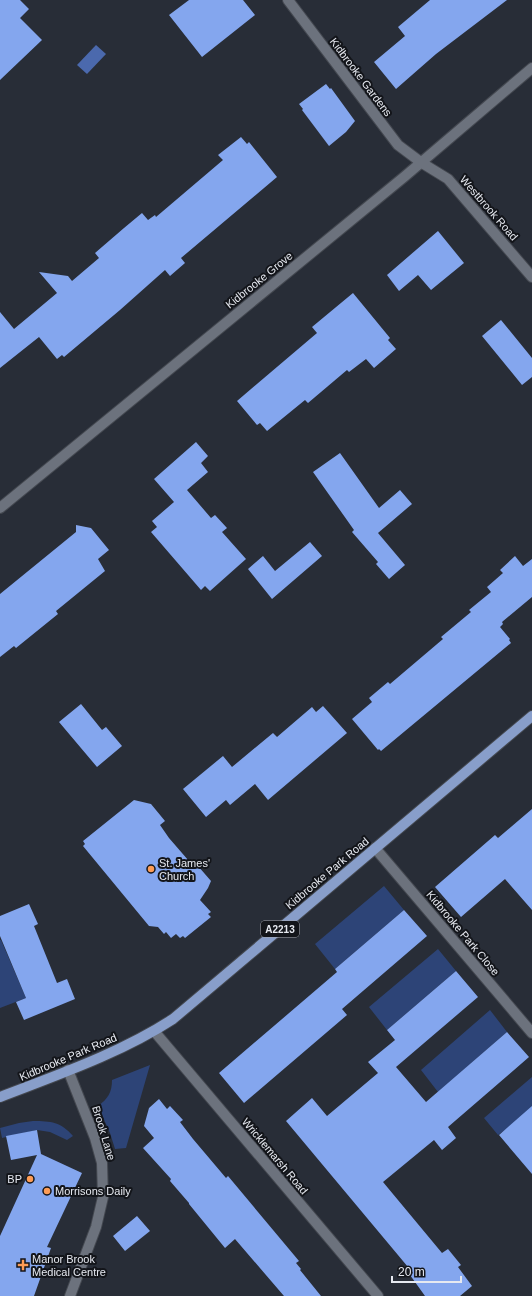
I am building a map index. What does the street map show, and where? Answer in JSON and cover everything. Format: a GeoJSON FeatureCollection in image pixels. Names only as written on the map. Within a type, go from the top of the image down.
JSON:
{"type":"FeatureCollection","features":[{"type":"Feature","properties":{"kind":"main road","name":"Kidbrooke Park Road"},"geometry":{"type":"LineString","coordinates":[[0,1097],[124,1046],[154,1031],[173,1019],[532,716]]}},
{"type":"Feature","properties":{"kind":"street","name":"Kidbrooke Gardens"},"geometry":{"type":"LineString","coordinates":[[288,0],[398,145],[422,163]]}},
{"type":"Feature","properties":{"kind":"street","name":"Kidbrooke Grove"},"geometry":{"type":"LineString","coordinates":[[0,508],[422,163],[532,68]]}},
{"type":"Feature","properties":{"kind":"street","name":"Westbrook Road"},"geometry":{"type":"LineString","coordinates":[[422,163],[448,179],[496,233],[532,277]]}},
{"type":"Feature","properties":{"kind":"street","name":"Kidbrooke Park Close"},"geometry":{"type":"LineString","coordinates":[[375,848],[532,1032]]}},
{"type":"Feature","properties":{"kind":"street","name":"Wricklemarsh Road"},"geometry":{"type":"LineString","coordinates":[[154,1031],[378,1296]]}},
{"type":"Feature","properties":{"kind":"street","name":"Brook Lane"},"geometry":{"type":"LineString","coordinates":[[68,1070],[92,1130],[102,1163],[103,1197],[96,1227],[70,1296]]}},
{"type":"Feature","properties":{"kind":"shaded area"},"geometry":{"type":"Polygon","coordinates":[[[96,45],[106,54],[87,74],[77,65],[96,45]]]}},
{"type":"Feature","properties":{"kind":"shaded area"},"geometry":{"type":"Polygon","coordinates":[[[384,886],[404,910],[335,969],[315,944],[384,886]]]}},
{"type":"Feature","properties":{"kind":"shaded area"},"geometry":{"type":"Polygon","coordinates":[[[0,940],[26,998],[0,1008],[0,940]]]}},
{"type":"Feature","properties":{"kind":"shaded area"},"geometry":{"type":"Polygon","coordinates":[[[438,949],[456,971],[387,1030],[369,1007],[438,949]]]}},
{"type":"Feature","properties":{"kind":"shaded area"},"geometry":{"type":"Polygon","coordinates":[[[490,1010],[507,1032],[438,1092],[421,1070],[490,1010]]]}},
{"type":"Feature","properties":{"kind":"shaded area"},"geometry":{"type":"Polygon","coordinates":[[[150,1065],[126,1148],[115,1149],[110,1133],[98,1106],[109,1095],[112,1080],[150,1065]]]}},
{"type":"Feature","properties":{"kind":"shaded area"},"geometry":{"type":"Polygon","coordinates":[[[532,1077],[532,1110],[498,1135],[484,1118],[532,1077]]]}},
{"type":"Feature","properties":{"kind":"shaded area"},"geometry":{"type":"Polygon","coordinates":[[[33,1121],[55,1123],[69,1131],[73,1136],[67,1140],[50,1132],[37,1130],[2,1138],[0,1128],[33,1121]]]}},
{"type":"Feature","properties":{"kind":"building"},"geometry":{"type":"Polygon","coordinates":[[[0,0],[20,0],[29,9],[20,18],[42,40],[0,80],[0,0]]]}},
{"type":"Feature","properties":{"kind":"building"},"geometry":{"type":"Polygon","coordinates":[[[189,0],[243,0],[255,15],[202,57],[169,15],[189,0]]]}},
{"type":"Feature","properties":{"kind":"building"},"geometry":{"type":"Polygon","coordinates":[[[430,0],[507,0],[436,54],[396,89],[374,62],[405,36],[398,27],[430,0]]]}},
{"type":"Feature","properties":{"kind":"building"},"geometry":{"type":"Polygon","coordinates":[[[326,84],[330,89],[331,88],[355,121],[346,132],[329,146],[299,104],[326,84]]]}},
{"type":"Feature","properties":{"kind":"building"},"geometry":{"type":"Polygon","coordinates":[[[241,137],[247,144],[249,142],[277,177],[181,258],[185,263],[170,276],[165,270],[64,357],[62,355],[57,359],[39,337],[0,368],[0,312],[14,329],[57,293],[39,272],[68,276],[72,281],[99,258],[95,253],[124,228],[142,213],[148,220],[155,215],[156,217],[223,160],[218,155],[241,137]]]}},
{"type":"Feature","properties":{"kind":"building"},"geometry":{"type":"Polygon","coordinates":[[[438,231],[464,263],[431,290],[418,275],[399,291],[387,275],[438,231]]]}},
{"type":"Feature","properties":{"kind":"building"},"geometry":{"type":"Polygon","coordinates":[[[353,293],[390,338],[388,340],[396,349],[374,368],[366,359],[349,372],[347,370],[308,403],[305,400],[267,431],[260,423],[257,425],[237,401],[317,333],[312,327],[353,293]]]}},
{"type":"Feature","properties":{"kind":"building"},"geometry":{"type":"Polygon","coordinates":[[[501,320],[532,358],[532,377],[522,385],[482,336],[501,320]]]}},
{"type":"Feature","properties":{"kind":"building"},"geometry":{"type":"Polygon","coordinates":[[[196,442],[208,456],[201,463],[208,472],[187,490],[211,518],[215,515],[227,528],[222,532],[246,559],[210,591],[205,586],[201,590],[151,532],[157,527],[152,521],[174,502],[154,479],[196,442]]]}},
{"type":"Feature","properties":{"kind":"building"},"geometry":{"type":"Polygon","coordinates":[[[340,453],[379,508],[400,490],[412,504],[378,533],[405,565],[389,579],[376,564],[378,562],[352,532],[354,530],[313,472],[340,453]]]}},
{"type":"Feature","properties":{"kind":"building"},"geometry":{"type":"Polygon","coordinates":[[[76,525],[91,528],[109,550],[98,559],[105,571],[56,611],[58,614],[16,648],[14,646],[0,657],[0,594],[76,532],[76,525]]]}},
{"type":"Feature","properties":{"kind":"building"},"geometry":{"type":"Polygon","coordinates":[[[310,542],[322,556],[272,599],[248,569],[263,556],[275,571],[310,542]]]}},
{"type":"Feature","properties":{"kind":"building"},"geometry":{"type":"Polygon","coordinates":[[[515,556],[523,566],[532,559],[532,597],[502,622],[503,624],[500,627],[510,639],[509,640],[511,643],[381,751],[379,749],[378,750],[352,719],[372,702],[369,698],[388,682],[390,684],[443,639],[441,637],[471,612],[469,610],[491,592],[487,587],[503,573],[500,570],[515,556]]]}},
{"type":"Feature","properties":{"kind":"building"},"geometry":{"type":"Polygon","coordinates":[[[81,704],[102,730],[106,727],[122,746],[97,767],[59,722],[81,704]]]}},
{"type":"Feature","properties":{"kind":"building"},"geometry":{"type":"Polygon","coordinates":[[[323,706],[347,733],[268,800],[255,784],[230,805],[226,800],[206,817],[183,789],[223,756],[232,767],[273,733],[277,737],[312,707],[316,712],[323,706]]]}},
{"type":"Feature","properties":{"kind":"building","name":"St. James' Church"},"geometry":{"type":"Polygon","coordinates":[[[134,800],[151,804],[165,821],[160,825],[169,838],[195,868],[198,866],[211,881],[200,900],[211,912],[208,914],[211,917],[185,938],[183,936],[180,938],[176,934],[171,938],[166,932],[164,934],[158,927],[149,926],[83,846],[85,844],[83,841],[134,800]]]}},
{"type":"Feature","properties":{"kind":"building"},"geometry":{"type":"Polygon","coordinates":[[[532,809],[532,910],[505,879],[461,917],[435,887],[495,835],[498,838],[532,809]]]}},
{"type":"Feature","properties":{"kind":"building"},"geometry":{"type":"Polygon","coordinates":[[[29,904],[38,924],[34,926],[57,983],[67,979],[75,999],[24,1020],[16,1002],[26,998],[0,936],[0,916],[29,904]]]}},
{"type":"Feature","properties":{"kind":"building"},"geometry":{"type":"Polygon","coordinates":[[[404,910],[427,936],[342,1009],[347,1015],[244,1103],[219,1073],[337,972],[335,969],[404,910]]]}},
{"type":"Feature","properties":{"kind":"building"},"geometry":{"type":"Polygon","coordinates":[[[456,971],[478,997],[396,1067],[426,1102],[507,1032],[529,1057],[448,1127],[456,1138],[442,1150],[434,1140],[383,1182],[442,1253],[448,1249],[461,1265],[458,1267],[472,1286],[460,1296],[425,1296],[410,1275],[413,1273],[286,1121],[312,1098],[327,1116],[378,1073],[368,1062],[395,1040],[387,1030],[456,971]]]}},
{"type":"Feature","properties":{"kind":"building"},"geometry":{"type":"Polygon","coordinates":[[[159,1099],[167,1109],[170,1106],[183,1120],[180,1122],[193,1139],[226,1178],[228,1176],[299,1261],[296,1263],[301,1269],[300,1270],[321,1296],[284,1296],[235,1239],[225,1248],[170,1181],[171,1179],[143,1148],[154,1138],[144,1126],[149,1108],[159,1099]]]}},
{"type":"Feature","properties":{"kind":"building"},"geometry":{"type":"Polygon","coordinates":[[[532,1106],[532,1174],[499,1135],[532,1106]]]}},
{"type":"Feature","properties":{"kind":"building"},"geometry":{"type":"Polygon","coordinates":[[[37,1130],[41,1154],[82,1173],[47,1247],[51,1248],[34,1296],[0,1296],[0,1236],[37,1155],[11,1160],[6,1136],[37,1130]]]}},
{"type":"Feature","properties":{"kind":"building"},"geometry":{"type":"Polygon","coordinates":[[[137,1216],[150,1231],[125,1251],[113,1236],[137,1216]]]}},
{"type":"Feature","properties":{"kind":"place","name":"St. James' Church"},"geometry":{"type":"Point","coordinates":[151,869]}},
{"type":"Feature","properties":{"kind":"place","name":"BP"},"geometry":{"type":"Point","coordinates":[30,1179]}},
{"type":"Feature","properties":{"kind":"place","name":"Morrisons Daily"},"geometry":{"type":"Point","coordinates":[47,1191]}},
{"type":"Feature","properties":{"kind":"place","name":"Manor Brook Medical Centre"},"geometry":{"type":"Point","coordinates":[23,1265]}}]}
